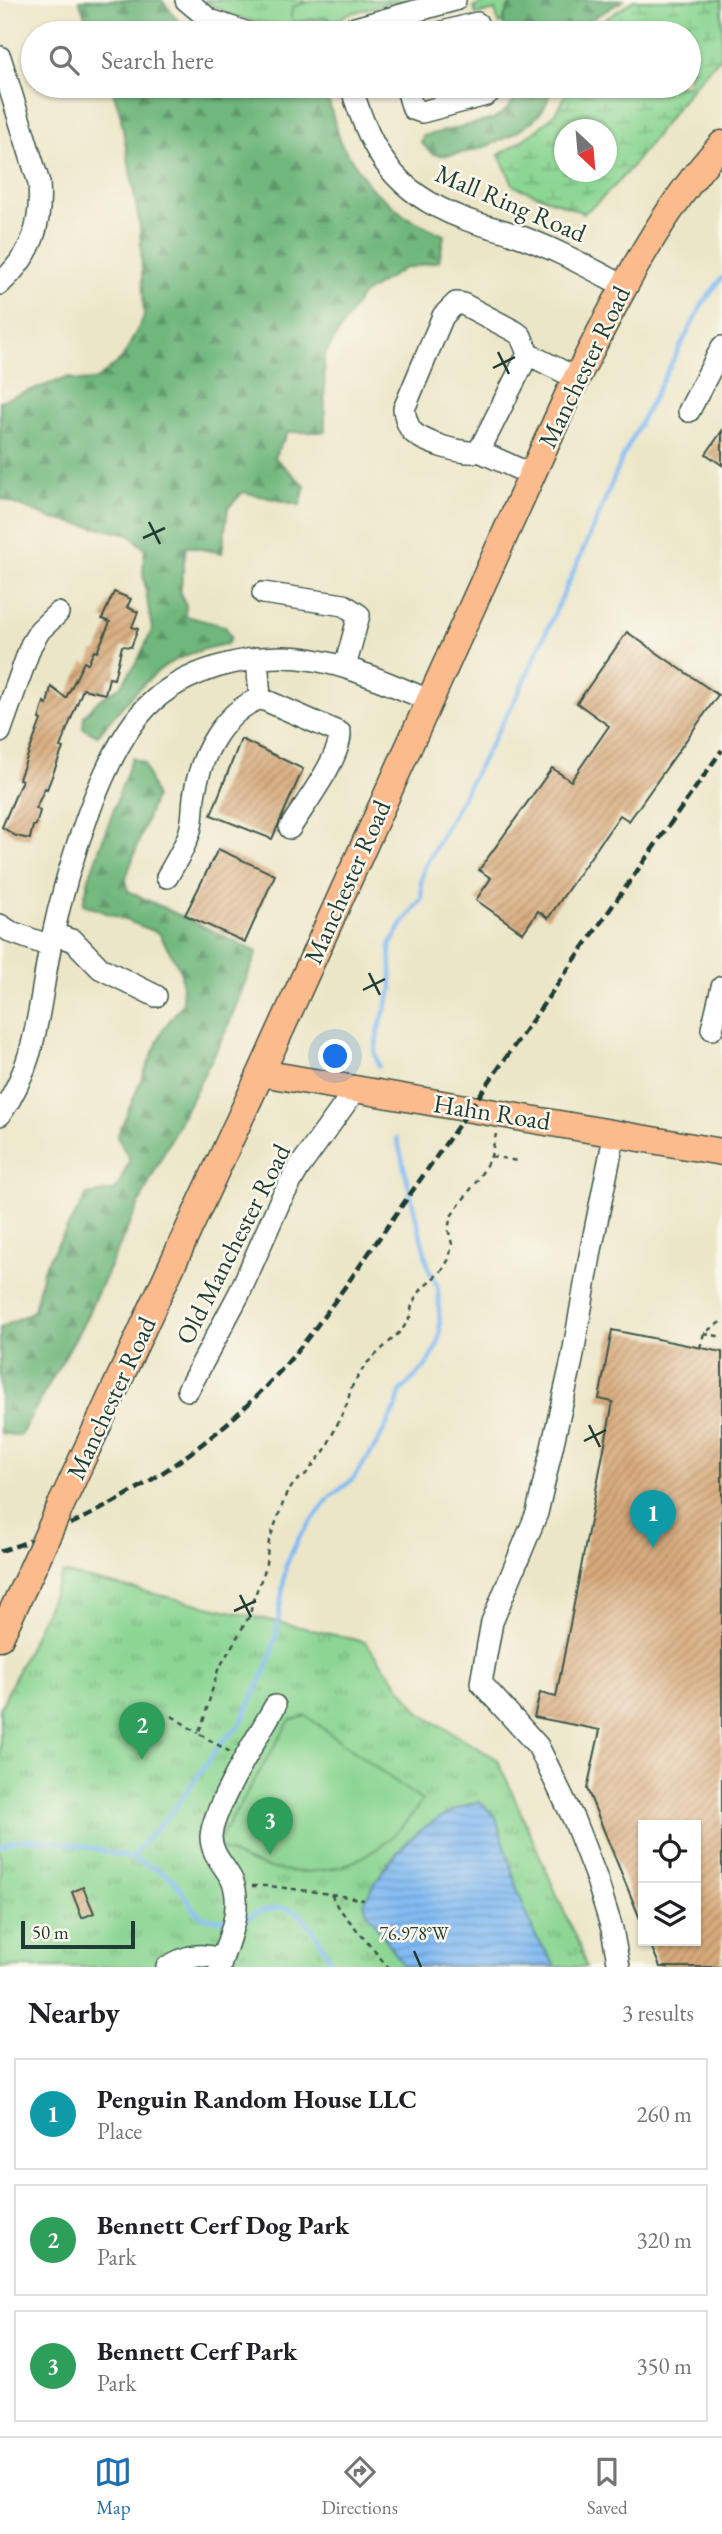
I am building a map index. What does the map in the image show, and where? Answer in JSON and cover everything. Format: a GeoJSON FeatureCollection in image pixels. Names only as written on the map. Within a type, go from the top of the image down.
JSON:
{"type":"FeatureCollection","features":[{"type":"Feature","properties":{"kind":"main road","name":"Manchester Road"},"geometry":{"type":"LineString","coordinates":[[0,1636],[261,1073],[576,379],[624,286],[666,214],[722,144]]}},
{"type":"Feature","properties":{"kind":"main road","name":"Hahn Road"},"geometry":{"type":"LineString","coordinates":[[261,1073],[722,1152]]}},
{"type":"Feature","properties":{"kind":"street"},"geometry":{"type":"LineString","coordinates":[[186,0],[213,21]]}},
{"type":"Feature","properties":{"kind":"street"},"geometry":{"type":"LineString","coordinates":[[382,21],[455,0]]}},
{"type":"Feature","properties":{"kind":"street"},"geometry":{"type":"LineString","coordinates":[[428,9],[432,21]]}},
{"type":"Feature","properties":{"kind":"street"},"geometry":{"type":"LineString","coordinates":[[0,58],[38,183],[40,203],[32,243],[15,270],[0,284]]}},
{"type":"Feature","properties":{"kind":"street","name":"Mall Ring Road"},"geometry":{"type":"LineString","coordinates":[[355,98],[373,145],[394,176],[425,200],[462,219],[514,234],[566,255],[624,286]]}},
{"type":"Feature","properties":{"kind":"street"},"geometry":{"type":"LineString","coordinates":[[409,98],[411,106],[418,112],[444,98]]}},
{"type":"Feature","properties":{"kind":"street"},"geometry":{"type":"LineString","coordinates":[[532,475],[479,451],[466,453],[424,439],[411,429],[404,409],[443,316],[456,303],[463,304],[521,335],[528,354],[576,379]]}},
{"type":"Feature","properties":{"kind":"street"},"geometry":{"type":"LineString","coordinates":[[689,411],[722,347]]}},
{"type":"Feature","properties":{"kind":"street"},"geometry":{"type":"LineString","coordinates":[[479,451],[528,354]]}},
{"type":"Feature","properties":{"kind":"street"},"geometry":{"type":"LineString","coordinates":[[263,593],[344,605],[359,615],[345,667]]}},
{"type":"Feature","properties":{"kind":"street"},"geometry":{"type":"LineString","coordinates":[[0,732],[31,645],[40,630],[58,613]]}},
{"type":"Feature","properties":{"kind":"street"},"geometry":{"type":"LineString","coordinates":[[0,1115],[21,1078],[29,1057],[63,892],[103,780],[123,739],[154,700],[175,686],[220,667],[274,656],[312,659],[345,667],[429,700]]}},
{"type":"Feature","properties":{"kind":"street"},"geometry":{"type":"LineString","coordinates":[[257,658],[260,698]]}},
{"type":"Feature","properties":{"kind":"street"},"geometry":{"type":"LineString","coordinates":[[167,877],[191,831],[201,766],[227,719],[243,705],[260,698],[340,733],[341,743],[333,762],[290,828]]}},
{"type":"Feature","properties":{"kind":"street"},"geometry":{"type":"LineString","coordinates":[[0,925],[11,932],[52,940],[74,941],[100,968],[156,996]]}},
{"type":"Feature","properties":{"kind":"street"},"geometry":{"type":"LineString","coordinates":[[712,1029],[722,987]]}},
{"type":"Feature","properties":{"kind":"street","name":"Old Manchester Road"},"geometry":{"type":"LineString","coordinates":[[188,1390],[239,1294],[280,1201],[310,1151],[355,1090]]}},
{"type":"Feature","properties":{"kind":"street"},"geometry":{"type":"LineString","coordinates":[[615,1132],[572,1360],[537,1513],[492,1622],[481,1683],[538,1746],[574,1820],[612,1929],[619,1967]]}},
{"type":"Feature","properties":{"kind":"street"},"geometry":{"type":"LineString","coordinates":[[167,1967],[186,1956],[208,1956],[221,1963],[233,1923],[236,1901],[233,1881],[213,1849],[212,1831],[244,1761],[275,1706]]}},
{"type":"Feature","properties":{"kind":"path"},"geometry":{"type":"LineString","coordinates":[[198,1733],[218,1670],[250,1615],[265,1570],[269,1541],[286,1495],[325,1450],[351,1388],[366,1364],[402,1330],[410,1317],[412,1304],[421,1290],[443,1269],[449,1259],[451,1216],[479,1178],[491,1156],[501,1114]]}},
{"type":"Feature","properties":{"kind":"path"},"geometry":{"type":"LineString","coordinates":[[491,1156],[517,1161]]}},
{"type":"Feature","properties":{"kind":"path"},"geometry":{"type":"LineString","coordinates":[[700,1348],[704,1333],[722,1321]]}},
{"type":"Feature","properties":{"kind":"path"},"geometry":{"type":"LineString","coordinates":[[704,1333],[722,1337]]}},
{"type":"Feature","properties":{"kind":"path"},"geometry":{"type":"LineString","coordinates":[[172,1716],[244,1761]]}},
{"type":"Feature","properties":{"kind":"path"},"geometry":{"type":"LineString","coordinates":[[233,1881],[243,1886],[270,1886],[364,1900]]}},
{"type":"Feature","properties":{"kind":"path"},"geometry":{"type":"LineString","coordinates":[[331,1895],[337,1906],[388,1967]]}},
{"type":"Feature","properties":{"kind":"green space"},"geometry":{"type":"Polygon","coordinates":[[[79,0],[162,0],[178,21],[87,21],[79,0]]]}},
{"type":"Feature","properties":{"kind":"green space"},"geometry":{"type":"Polygon","coordinates":[[[205,0],[304,0],[305,3],[297,5],[301,20],[327,17],[331,21],[254,21],[219,9],[205,0]]]}},
{"type":"Feature","properties":{"kind":"green space"},"geometry":{"type":"Polygon","coordinates":[[[315,0],[409,0],[390,5],[388,3],[331,21],[327,17],[293,21],[292,7],[315,0]]]}},
{"type":"Feature","properties":{"kind":"green space"},"geometry":{"type":"Polygon","coordinates":[[[491,0],[514,0],[503,21],[498,21],[495,10],[476,15],[474,7],[491,0]]]}},
{"type":"Feature","properties":{"kind":"green space"},"geometry":{"type":"Polygon","coordinates":[[[514,0],[624,0],[588,21],[504,21],[514,0]]]}},
{"type":"Feature","properties":{"kind":"green space"},"geometry":{"type":"Polygon","coordinates":[[[634,0],[722,0],[722,56],[701,78],[701,21],[603,21],[634,0]]]}},
{"type":"Feature","properties":{"kind":"green space"},"geometry":{"type":"Polygon","coordinates":[[[115,98],[328,98],[341,144],[371,188],[406,217],[444,235],[439,261],[403,269],[361,296],[324,356],[325,432],[288,432],[274,457],[305,486],[300,505],[243,492],[228,508],[222,553],[186,546],[180,593],[186,605],[185,616],[225,626],[231,637],[227,644],[192,653],[161,669],[135,692],[97,736],[83,728],[84,716],[99,700],[121,686],[139,658],[152,630],[143,573],[145,549],[129,534],[53,519],[0,498],[0,401],[69,377],[77,381],[96,380],[122,359],[144,317],[140,227],[120,112],[115,98]]]}},
{"type":"Feature","properties":{"kind":"green space"},"geometry":{"type":"Polygon","coordinates":[[[514,98],[548,98],[539,114],[526,126],[489,145],[453,155],[438,155],[428,150],[421,142],[423,136],[493,119],[510,106],[514,98]]]}},
{"type":"Feature","properties":{"kind":"green space"},"geometry":{"type":"Polygon","coordinates":[[[564,98],[685,98],[639,158],[622,177],[604,196],[584,213],[514,186],[499,155],[551,118],[564,98]]]}},
{"type":"Feature","properties":{"kind":"green space"},"geometry":{"type":"Polygon","coordinates":[[[132,758],[144,763],[155,796],[126,878],[128,891],[257,952],[226,1031],[153,1174],[83,1324],[20,1436],[0,1433],[0,1328],[34,1311],[44,1267],[87,1195],[116,1190],[130,1160],[117,1137],[163,1029],[183,1003],[181,971],[159,933],[83,904],[89,878],[132,758]]]}},
{"type":"Feature","properties":{"kind":"green space"},"geometry":{"type":"Polygon","coordinates":[[[63,1573],[365,1642],[421,1714],[498,1760],[586,1967],[0,1967],[0,1709],[63,1573]]]}},
{"type":"Feature","properties":{"kind":"green space"},"geometry":{"type":"Polygon","coordinates":[[[306,1716],[422,1801],[407,1821],[374,1851],[335,1868],[290,1871],[265,1867],[216,1846],[290,1720],[306,1716]]]}},
{"type":"Feature","properties":{"kind":"water"},"geometry":{"type":"Polygon","coordinates":[[[479,1801],[496,1817],[518,1891],[534,1933],[556,1967],[405,1967],[366,1910],[364,1902],[375,1883],[411,1839],[441,1817],[479,1801]]]}},
{"type":"Feature","properties":{"kind":"building"},"geometry":{"type":"Polygon","coordinates":[[[722,431],[722,465],[706,454],[722,431]]]}},
{"type":"Feature","properties":{"kind":"building"},"geometry":{"type":"Polygon","coordinates":[[[114,592],[131,599],[127,607],[138,612],[132,627],[138,629],[131,647],[122,646],[114,679],[109,678],[105,694],[83,689],[47,789],[45,788],[36,808],[40,811],[30,839],[16,836],[2,827],[22,780],[19,779],[41,720],[39,719],[44,702],[47,705],[51,687],[66,698],[84,662],[88,664],[94,651],[97,652],[110,622],[102,619],[114,592]]]}},
{"type":"Feature","properties":{"kind":"building"},"geometry":{"type":"Polygon","coordinates":[[[627,632],[718,695],[629,821],[620,815],[548,918],[538,911],[523,933],[476,900],[491,878],[479,870],[552,768],[571,781],[609,726],[577,703],[627,632]]]}},
{"type":"Feature","properties":{"kind":"building"},"geometry":{"type":"Polygon","coordinates":[[[241,739],[303,769],[272,839],[211,815],[241,739]]]}},
{"type":"Feature","properties":{"kind":"building"},"geometry":{"type":"Polygon","coordinates":[[[218,849],[275,875],[245,942],[185,915],[218,849]]]}},
{"type":"Feature","properties":{"kind":"building"},"geometry":{"type":"Polygon","coordinates":[[[612,1330],[722,1352],[722,1967],[660,1967],[651,1946],[701,1946],[701,1820],[638,1820],[638,1914],[587,1789],[600,1730],[534,1717],[540,1693],[556,1697],[613,1402],[599,1399],[612,1330]]]}},
{"type":"Feature","properties":{"kind":"building"},"geometry":{"type":"Polygon","coordinates":[[[83,1887],[94,1913],[82,1918],[72,1892],[83,1887]]]}},
{"type":"Feature","properties":{"kind":"waterway"},"geometry":{"type":"LineString","coordinates":[[379,1066],[375,1052],[378,1031],[392,989],[390,945],[422,898],[424,868],[519,692],[623,456],[703,303],[722,278]]}},
{"type":"Feature","properties":{"kind":"waterway"},"geometry":{"type":"LineString","coordinates":[[132,1859],[141,1845],[173,1811],[223,1740],[239,1727],[268,1665],[276,1636],[286,1565],[298,1539],[330,1497],[352,1480],[375,1447],[395,1409],[401,1391],[426,1366],[438,1344],[438,1287],[429,1270],[397,1138]]}},
{"type":"Feature","properties":{"kind":"waterway"},"geometry":{"type":"LineString","coordinates":[[0,1847],[15,1841],[54,1841],[121,1856],[159,1870],[171,1878],[200,1915],[209,1919],[228,1920]]}},
{"type":"Feature","properties":{"kind":"waterway"},"geometry":{"type":"LineString","coordinates":[[240,1922],[275,1908],[298,1913],[314,1931],[334,1967]]}},
{"type":"Feature","properties":{"kind":"railway"},"geometry":{"type":"LineString","coordinates":[[0,1551],[74,1523],[145,1484],[211,1437],[281,1370],[334,1302],[722,750]]}},
{"type":"Feature","properties":{"kind":"place","name":"Penguin Random House LLC"},"geometry":{"type":"Point","coordinates":[653,1548]}},
{"type":"Feature","properties":{"kind":"place","name":"Bennett Cerf Dog Park"},"geometry":{"type":"Point","coordinates":[142,1760]}},
{"type":"Feature","properties":{"kind":"place","name":"Bennett Cerf Park"},"geometry":{"type":"Point","coordinates":[270,1855]}}]}
